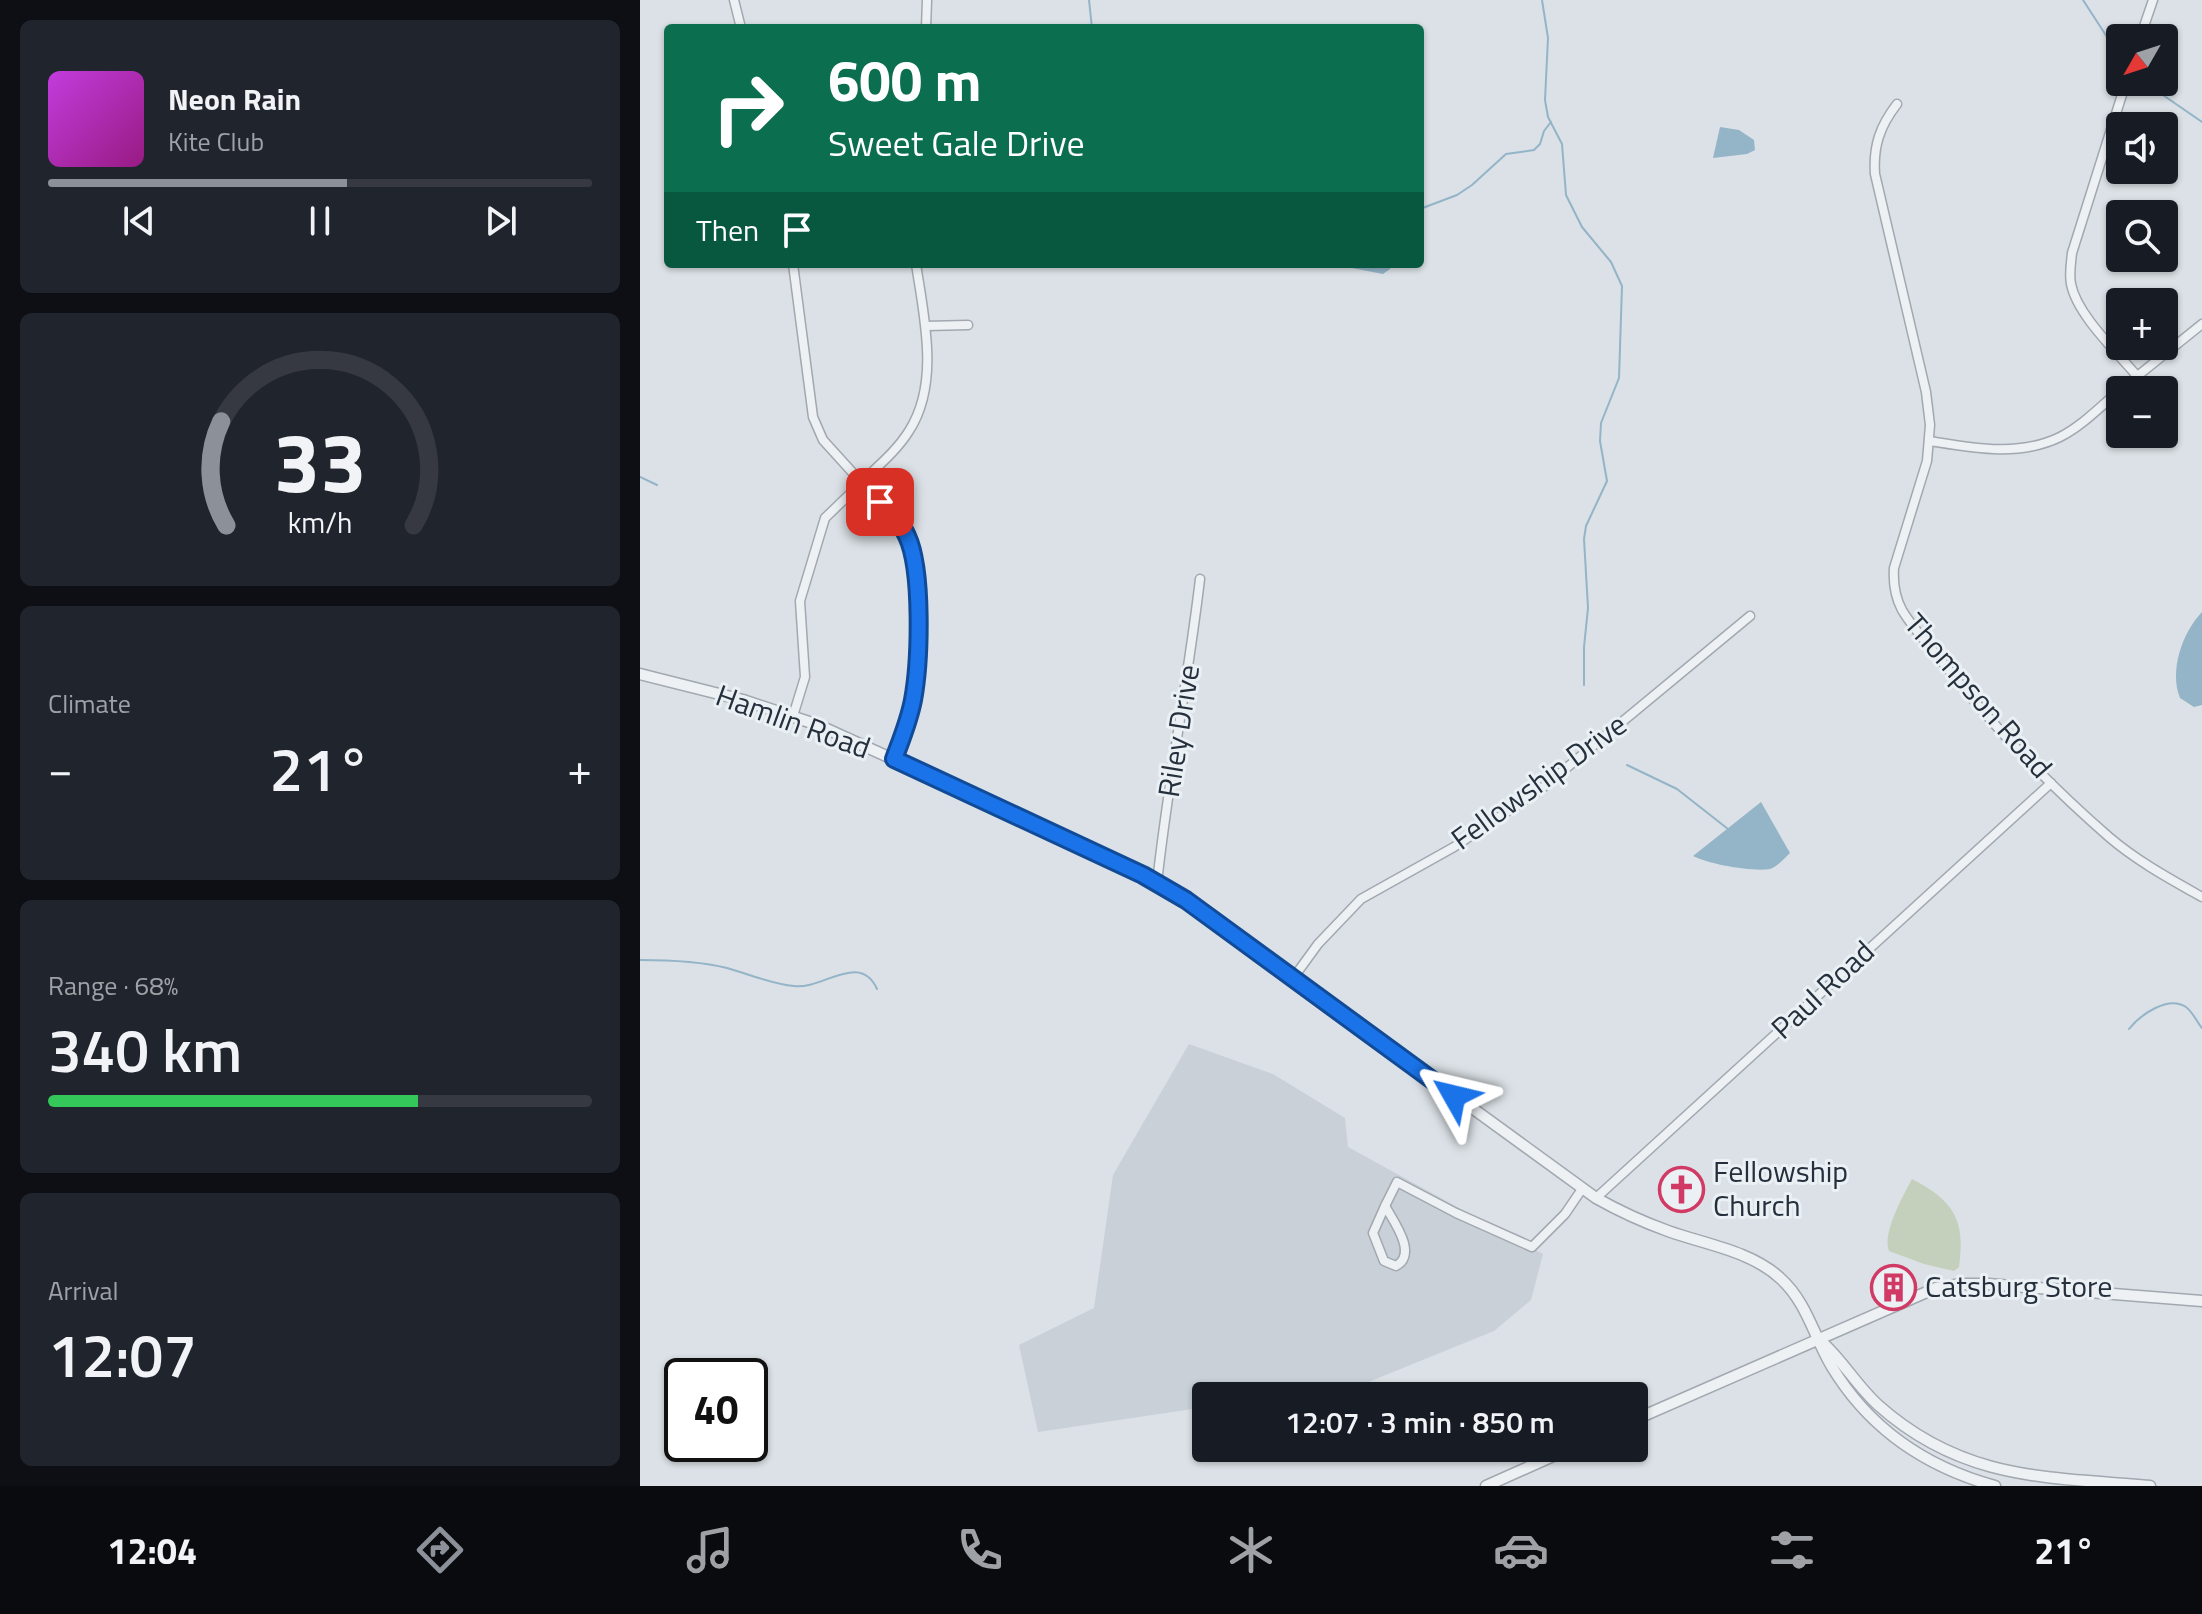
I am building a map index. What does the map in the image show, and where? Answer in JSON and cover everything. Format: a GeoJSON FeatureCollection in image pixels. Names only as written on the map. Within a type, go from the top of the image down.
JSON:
{"type":"FeatureCollection","features":[{"type":"Feature","properties":{"kind":"street"},"geometry":{"type":"LineString","coordinates":[[734,0],[740,24]]}},
{"type":"Feature","properties":{"kind":"street"},"geometry":{"type":"LineString","coordinates":[[926,24],[927,0]]}},
{"type":"Feature","properties":{"kind":"street"},"geometry":{"type":"LineString","coordinates":[[2145,24],[2153,0]]}},
{"type":"Feature","properties":{"kind":"street"},"geometry":{"type":"LineString","coordinates":[[2122,96],[2072,253],[2070,280],[2073,293],[2084,312],[2137,376],[2202,324]]}},
{"type":"Feature","properties":{"kind":"street","name":"Thompson Road"},"geometry":{"type":"LineString","coordinates":[[1897,104],[1876,140],[1875,174],[1926,392],[1930,441],[1927,461],[1894,568],[1899,602],[1949,671],[2051,783],[2110,838],[2202,897]]}},
{"type":"Feature","properties":{"kind":"street"},"geometry":{"type":"LineString","coordinates":[[794,268],[813,417],[823,440],[852,472]]}},
{"type":"Feature","properties":{"kind":"street"},"geometry":{"type":"LineString","coordinates":[[871,473],[903,441],[921,406],[926,371],[926,326],[917,268]]}},
{"type":"Feature","properties":{"kind":"street"},"geometry":{"type":"LineString","coordinates":[[926,326],[968,325]]}},
{"type":"Feature","properties":{"kind":"street"},"geometry":{"type":"LineString","coordinates":[[1930,441],[2020,450],[2066,433],[2106,401]]}},
{"type":"Feature","properties":{"kind":"street"},"geometry":{"type":"LineString","coordinates":[[861,469],[871,473],[874,482],[871,491],[861,496],[852,492],[848,482],[852,472],[861,469]]}},
{"type":"Feature","properties":{"kind":"street"},"geometry":{"type":"LineString","coordinates":[[871,491],[896,518],[907,536],[918,576],[915,686],[910,715],[894,759]]}},
{"type":"Feature","properties":{"kind":"street"},"geometry":{"type":"LineString","coordinates":[[793,716],[805,677],[800,601],[825,518],[852,492]]}},
{"type":"Feature","properties":{"kind":"street","name":"Riley Drive"},"geometry":{"type":"LineString","coordinates":[[1157,883],[1200,579]]}},
{"type":"Feature","properties":{"kind":"street","name":"Fellowship Drive"},"geometry":{"type":"LineString","coordinates":[[1294,977],[1318,944],[1361,899],[1454,847],[1541,789],[1750,616]]}},
{"type":"Feature","properties":{"kind":"street","name":"Hamlin Road"},"geometry":{"type":"LineString","coordinates":[[640,674],[793,716],[894,759],[1157,883],[1205,912],[1596,1198],[1652,1225],[1763,1266],[1781,1278],[1793,1291],[1821,1341]]}},
{"type":"Feature","properties":{"kind":"street","name":"Paul Road"},"geometry":{"type":"LineString","coordinates":[[1596,1198],[2051,783]]}},
{"type":"Feature","properties":{"kind":"street"},"geometry":{"type":"LineString","coordinates":[[1385,1206],[1402,1238],[1406,1255],[1396,1266],[1384,1261],[1373,1233],[1385,1206],[1397,1182],[1532,1247],[1565,1214],[1582,1189]]}},
{"type":"Feature","properties":{"kind":"street"},"geometry":{"type":"LineString","coordinates":[[1648,1414],[1821,1341],[1913,1296],[1952,1285],[1988,1284],[2202,1301]]}},
{"type":"Feature","properties":{"kind":"street"},"geometry":{"type":"LineString","coordinates":[[1821,1341],[1831,1365],[1846,1386],[1886,1431],[1913,1452],[1938,1465],[1995,1486]]}},
{"type":"Feature","properties":{"kind":"street"},"geometry":{"type":"LineString","coordinates":[[1821,1341],[1887,1412],[1928,1442],[1955,1456],[2012,1473],[2150,1486]]}},
{"type":"Feature","properties":{"kind":"street"},"geometry":{"type":"LineString","coordinates":[[1486,1486],[1540,1462]]}},
{"type":"Feature","properties":{"kind":"shaded area"},"geometry":{"type":"Polygon","coordinates":[[[1189,1044],[1273,1074],[1345,1118],[1348,1147],[1543,1254],[1531,1300],[1494,1331],[1368,1382],[1192,1382],[1192,1409],[1038,1432],[1019,1345],[1094,1308],[1113,1175],[1189,1044]]]}},
{"type":"Feature","properties":{"kind":"green space"},"geometry":{"type":"Polygon","coordinates":[[[1912,1179],[1938,1195],[1954,1213],[1961,1251],[1959,1267],[1954,1271],[1889,1251],[1891,1225],[1912,1179]]]}},
{"type":"Feature","properties":{"kind":"water"},"geometry":{"type":"Polygon","coordinates":[[[1720,127],[1739,130],[1754,140],[1755,150],[1747,154],[1713,158],[1720,127]]]}},
{"type":"Feature","properties":{"kind":"water"},"geometry":{"type":"Polygon","coordinates":[[[1352,268],[1390,268],[1383,274],[1352,268]]]}},
{"type":"Feature","properties":{"kind":"water"},"geometry":{"type":"Polygon","coordinates":[[[2202,612],[2202,705],[2194,707],[2180,698],[2177,664],[2183,641],[2202,612]]]}},
{"type":"Feature","properties":{"kind":"water"},"geometry":{"type":"Polygon","coordinates":[[[1761,802],[1790,853],[1778,864],[1762,870],[1709,862],[1693,856],[1761,802]]]}},
{"type":"Feature","properties":{"kind":"waterway"},"geometry":{"type":"LineString","coordinates":[[1089,0],[1092,24]]}},
{"type":"Feature","properties":{"kind":"waterway"},"geometry":{"type":"LineString","coordinates":[[1542,0],[1548,38],[1545,100],[1548,117],[1562,144],[1566,195],[1582,227],[1611,262],[1622,286],[1619,378],[1601,423],[1600,441],[1607,481],[1586,526],[1584,539],[1588,608],[1584,685]]}},
{"type":"Feature","properties":{"kind":"waterway"},"geometry":{"type":"LineString","coordinates":[[2083,0],[2106,35]]}},
{"type":"Feature","properties":{"kind":"waterway"},"geometry":{"type":"LineString","coordinates":[[2164,96],[2202,122]]}},
{"type":"Feature","properties":{"kind":"waterway"},"geometry":{"type":"LineString","coordinates":[[1424,207],[1457,195],[1506,154],[1534,150],[1551,122]]}},
{"type":"Feature","properties":{"kind":"waterway"},"geometry":{"type":"LineString","coordinates":[[640,477],[657,485]]}},
{"type":"Feature","properties":{"kind":"waterway"},"geometry":{"type":"LineString","coordinates":[[1627,765],[1677,789],[1728,829]]}},
{"type":"Feature","properties":{"kind":"waterway"},"geometry":{"type":"LineString","coordinates":[[640,960],[706,964],[794,986],[805,986],[851,972],[861,973],[870,978],[877,989]]}},
{"type":"Feature","properties":{"kind":"waterway"},"geometry":{"type":"LineString","coordinates":[[2129,1029],[2155,1008],[2171,1003],[2186,1007],[2202,1028]]}},
{"type":"Feature","properties":{"kind":"place","name":"Fellowship Church"},"geometry":{"type":"Point","coordinates":[1682,1189]}},
{"type":"Feature","properties":{"kind":"place","name":"Catsburg Store"},"geometry":{"type":"Point","coordinates":[1894,1287]}},
{"type":"Feature","properties":{"kind":"route"},"geometry":{"type":"LineString","coordinates":[[880,502],[896,518],[907,536],[918,576],[917,674],[910,715],[894,759],[1143,875],[1186,900],[1223,924],[1454,1096]]}}]}
